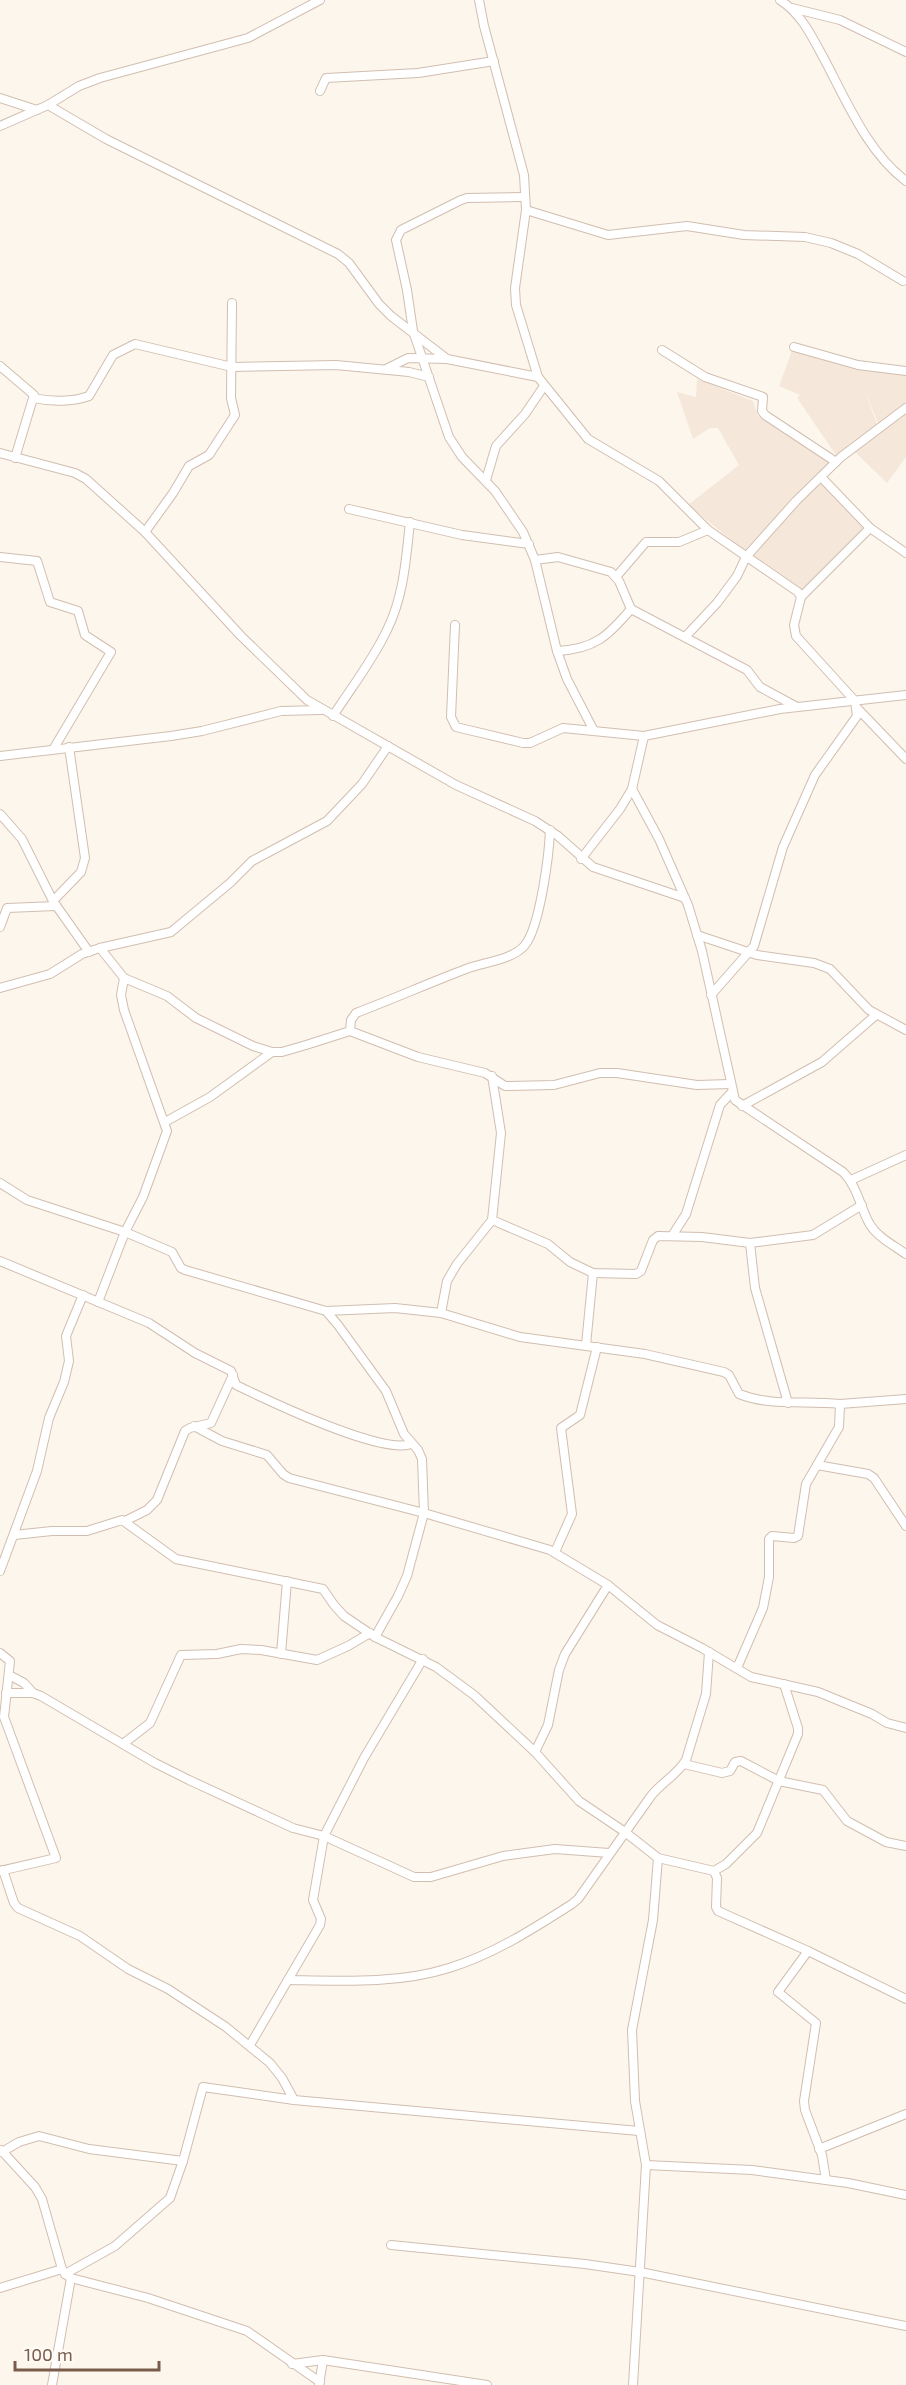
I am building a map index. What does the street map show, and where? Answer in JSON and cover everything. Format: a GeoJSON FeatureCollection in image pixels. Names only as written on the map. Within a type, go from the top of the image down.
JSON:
{"type":"FeatureCollection","features":[{"type":"Feature","properties":{"kind":"street"},"geometry":{"type":"LineString","coordinates":[[0,126],[48,105],[80,86],[100,78],[248,38],[320,0]]}},
{"type":"Feature","properties":{"kind":"street"},"geometry":{"type":"LineString","coordinates":[[479,0],[521,157],[526,210],[515,288],[516,305],[538,377],[588,439],[659,481],[708,530],[798,592],[801,597]]}},
{"type":"Feature","properties":{"kind":"street"},"geometry":{"type":"LineString","coordinates":[[780,0],[792,8],[803,20],[871,143],[885,162],[906,181]]}},
{"type":"Feature","properties":{"kind":"street"},"geometry":{"type":"LineString","coordinates":[[803,0],[803,20]]}},
{"type":"Feature","properties":{"kind":"street"},"geometry":{"type":"LineString","coordinates":[[792,8],[840,20],[906,52]]}},
{"type":"Feature","properties":{"kind":"street"},"geometry":{"type":"LineString","coordinates":[[320,91],[327,78],[418,73],[494,61]]}},
{"type":"Feature","properties":{"kind":"street"},"geometry":{"type":"LineString","coordinates":[[0,98],[37,110]]}},
{"type":"Feature","properties":{"kind":"street"},"geometry":{"type":"LineString","coordinates":[[48,105],[106,139],[338,254],[349,263],[379,304],[391,316],[447,359]]}},
{"type":"Feature","properties":{"kind":"street"},"geometry":{"type":"LineString","coordinates":[[525,197],[467,198],[398,234],[396,240],[413,331],[454,448],[486,480],[517,521],[529,544],[557,651],[572,689],[594,730]]}},
{"type":"Feature","properties":{"kind":"street"},"geometry":{"type":"LineString","coordinates":[[526,210],[608,235],[687,226],[744,235],[805,237],[831,243],[858,254],[903,281]]}},
{"type":"Feature","properties":{"kind":"street"},"geometry":{"type":"LineString","coordinates":[[145,532],[189,466],[209,455],[235,415],[231,398],[232,303]]}},
{"type":"Feature","properties":{"kind":"street"},"geometry":{"type":"LineString","coordinates":[[34,398],[52,401],[82,399],[89,396],[113,355],[130,345],[232,368],[323,365],[414,372],[429,377]]}},
{"type":"Feature","properties":{"kind":"street"},"geometry":{"type":"LineString","coordinates":[[794,347],[858,365],[906,371]]}},
{"type":"Feature","properties":{"kind":"street"},"geometry":{"type":"LineString","coordinates":[[662,350],[705,377],[763,397],[762,411],[765,415],[836,462]]}},
{"type":"Feature","properties":{"kind":"street"},"geometry":{"type":"LineString","coordinates":[[385,370],[408,357],[423,356],[538,377]]}},
{"type":"Feature","properties":{"kind":"street"},"geometry":{"type":"LineString","coordinates":[[0,366],[34,394],[15,458]]}},
{"type":"Feature","properties":{"kind":"street"},"geometry":{"type":"LineString","coordinates":[[486,480],[496,446],[525,414],[544,386]]}},
{"type":"Feature","properties":{"kind":"street"},"geometry":{"type":"LineString","coordinates":[[686,636],[717,603],[737,576],[746,557],[821,477],[836,462],[906,408]]}},
{"type":"Feature","properties":{"kind":"street"},"geometry":{"type":"LineString","coordinates":[[0,453],[75,473],[86,479],[145,532],[241,636],[307,700],[322,710],[456,785],[550,830],[593,867],[685,898]]}},
{"type":"Feature","properties":{"kind":"street"},"geometry":{"type":"LineString","coordinates":[[821,477],[870,528],[906,553]]}},
{"type":"Feature","properties":{"kind":"street"},"geometry":{"type":"LineString","coordinates":[[348,508],[462,535],[529,544]]}},
{"type":"Feature","properties":{"kind":"street"},"geometry":{"type":"LineString","coordinates":[[333,716],[377,648],[392,617],[404,575],[410,522]]}},
{"type":"Feature","properties":{"kind":"street"},"geometry":{"type":"LineString","coordinates":[[870,528],[801,597],[794,625],[796,636],[906,759]]}},
{"type":"Feature","properties":{"kind":"street"},"geometry":{"type":"LineString","coordinates":[[616,577],[646,542],[679,542],[708,530]]}},
{"type":"Feature","properties":{"kind":"street"},"geometry":{"type":"LineString","coordinates":[[0,557],[37,561],[50,602],[78,611],[85,635],[111,652],[54,748]]}},
{"type":"Feature","properties":{"kind":"street"},"geometry":{"type":"LineString","coordinates":[[535,560],[558,557],[605,569],[616,577],[632,609],[747,670],[760,687],[797,707]]}},
{"type":"Feature","properties":{"kind":"street"},"geometry":{"type":"LineString","coordinates":[[557,651],[585,648],[600,640],[632,609]]}},
{"type":"Feature","properties":{"kind":"street"},"geometry":{"type":"LineString","coordinates":[[455,625],[451,717],[456,727],[523,743],[530,743],[563,728],[594,730],[632,737],[644,736],[797,707],[856,705],[906,695]]}},
{"type":"Feature","properties":{"kind":"street"},"geometry":{"type":"LineString","coordinates":[[711,995],[749,952],[756,939],[777,864],[814,776],[857,716],[856,705]]}},
{"type":"Feature","properties":{"kind":"street"},"geometry":{"type":"LineString","coordinates":[[0,756],[202,731],[281,711],[322,710]]}},
{"type":"Feature","properties":{"kind":"street"},"geometry":{"type":"LineString","coordinates":[[581,859],[620,809],[632,789],[644,736]]}},
{"type":"Feature","properties":{"kind":"street"},"geometry":{"type":"LineString","coordinates":[[0,988],[43,976],[100,948],[171,932],[230,883],[252,861],[327,821],[362,784],[388,746]]}},
{"type":"Feature","properties":{"kind":"street"},"geometry":{"type":"LineString","coordinates":[[0,927],[8,908],[55,904],[81,872],[85,858],[69,747]]}},
{"type":"Feature","properties":{"kind":"street"},"geometry":{"type":"LineString","coordinates":[[632,789],[659,839],[685,898],[697,935],[735,1100],[834,1164],[851,1180],[869,1223],[876,1233],[906,1254]]}},
{"type":"Feature","properties":{"kind":"street"},"geometry":{"type":"LineString","coordinates":[[0,814],[22,839],[55,904],[89,952]]}},
{"type":"Feature","properties":{"kind":"street"},"geometry":{"type":"LineString","coordinates":[[350,1031],[351,1020],[356,1013],[467,969],[519,952],[530,937],[538,911],[549,860],[550,830]]}},
{"type":"Feature","properties":{"kind":"street"},"geometry":{"type":"LineString","coordinates":[[697,935],[765,957],[814,963],[830,969],[876,1015],[906,1030]]}},
{"type":"Feature","properties":{"kind":"street"},"geometry":{"type":"LineString","coordinates":[[100,948],[124,978],[167,996],[196,1018],[253,1046],[272,1052],[298,1048],[350,1031],[418,1057],[491,1076],[505,1086],[554,1085],[600,1073],[617,1073],[731,1088]]}},
{"type":"Feature","properties":{"kind":"street"},"geometry":{"type":"LineString","coordinates":[[98,1302],[125,1232],[143,1197],[166,1131],[165,1122],[124,1010],[121,995],[124,978]]}},
{"type":"Feature","properties":{"kind":"street"},"geometry":{"type":"LineString","coordinates":[[742,1106],[822,1062],[876,1015]]}},
{"type":"Feature","properties":{"kind":"street"},"geometry":{"type":"LineString","coordinates":[[165,1122],[210,1097],[272,1052]]}},
{"type":"Feature","properties":{"kind":"street"},"geometry":{"type":"LineString","coordinates":[[441,1313],[447,1281],[457,1264],[492,1220],[501,1133],[491,1076]]}},
{"type":"Feature","properties":{"kind":"street"},"geometry":{"type":"LineString","coordinates":[[672,1236],[686,1214],[720,1105],[731,1088]]}},
{"type":"Feature","properties":{"kind":"street"},"geometry":{"type":"LineString","coordinates":[[851,1180],[906,1155]]}},
{"type":"Feature","properties":{"kind":"street"},"geometry":{"type":"LineString","coordinates":[[0,1183],[27,1200],[125,1232],[172,1252],[185,1270],[326,1311],[395,1308],[441,1313],[520,1337],[645,1354],[724,1372],[729,1375],[739,1394],[768,1403],[814,1401],[840,1404],[906,1399]]}},
{"type":"Feature","properties":{"kind":"street"},"geometry":{"type":"LineString","coordinates":[[492,1220],[548,1244],[570,1262],[593,1273],[639,1274],[655,1237],[672,1236],[750,1244],[813,1235],[862,1205]]}},
{"type":"Feature","properties":{"kind":"street"},"geometry":{"type":"LineString","coordinates":[[750,1244],[754,1288],[788,1403]]}},
{"type":"Feature","properties":{"kind":"street"},"geometry":{"type":"LineString","coordinates":[[0,1261],[149,1323],[195,1353],[231,1371],[236,1385],[304,1417],[375,1441],[398,1446],[411,1444]]}},
{"type":"Feature","properties":{"kind":"street"},"geometry":{"type":"LineString","coordinates":[[586,1346],[593,1273]]}},
{"type":"Feature","properties":{"kind":"street"},"geometry":{"type":"LineString","coordinates":[[0,1571],[37,1471],[51,1410],[64,1382],[69,1361],[66,1336],[82,1295]]}},
{"type":"Feature","properties":{"kind":"street"},"geometry":{"type":"LineString","coordinates":[[338,1325],[340,1310]]}},
{"type":"Feature","properties":{"kind":"street"},"geometry":{"type":"LineString","coordinates":[[123,1744],[150,1723],[181,1655],[217,1654],[241,1649],[317,1660],[372,1635],[398,1596],[407,1576],[424,1513],[422,1459],[418,1450],[404,1434],[386,1392],[326,1311]]}},
{"type":"Feature","properties":{"kind":"street"},"geometry":{"type":"LineString","coordinates":[[555,1552],[572,1514],[561,1428],[580,1415],[597,1347]]}},
{"type":"Feature","properties":{"kind":"street"},"geometry":{"type":"LineString","coordinates":[[125,1521],[152,1507],[185,1431],[194,1426],[211,1423],[233,1374]]}},
{"type":"Feature","properties":{"kind":"street"},"geometry":{"type":"LineString","coordinates":[[737,1668],[763,1608],[769,1577],[769,1539],[772,1536],[794,1538],[798,1536],[806,1484],[839,1427],[840,1404]]}},
{"type":"Feature","properties":{"kind":"street"},"geometry":{"type":"LineString","coordinates":[[194,1426],[222,1441],[267,1455],[289,1478],[424,1513],[555,1552],[608,1585],[657,1625],[758,1680],[818,1692],[872,1714],[887,1724],[906,1728]]}},
{"type":"Feature","properties":{"kind":"street"},"geometry":{"type":"LineString","coordinates":[[817,1465],[859,1471],[874,1478],[906,1526]]}},
{"type":"Feature","properties":{"kind":"street"},"geometry":{"type":"LineString","coordinates":[[14,1535],[52,1531],[87,1531],[119,1520],[125,1521],[176,1559],[323,1589],[344,1616],[372,1635],[423,1659],[474,1695],[536,1752],[579,1801],[658,1858],[714,1870],[726,1864],[757,1833],[779,1781],[798,1728],[784,1684]]}},
{"type":"Feature","properties":{"kind":"street"},"geometry":{"type":"LineString","coordinates":[[281,1654],[288,1581]]}},
{"type":"Feature","properties":{"kind":"street"},"geometry":{"type":"LineString","coordinates":[[536,1752],[548,1725],[559,1670],[565,1654],[608,1585]]}},
{"type":"Feature","properties":{"kind":"street"},"geometry":{"type":"LineString","coordinates":[[288,1980],[334,1981],[408,1976],[450,1968],[482,1955],[530,1930],[572,1904],[578,1899],[659,1786],[684,1764],[702,1709],[709,1652]]}},
{"type":"Feature","properties":{"kind":"street"},"geometry":{"type":"LineString","coordinates":[[0,1653],[10,1661],[4,1717],[56,1857],[1,1870],[14,1903],[18,1908],[80,1936],[128,1969],[192,2004],[270,2062],[294,2100]]}},
{"type":"Feature","properties":{"kind":"street"},"geometry":{"type":"LineString","coordinates":[[250,2045],[320,1925],[321,1919],[313,1900],[324,1836],[364,1758],[423,1659]]}},
{"type":"Feature","properties":{"kind":"street"},"geometry":{"type":"LineString","coordinates":[[9,1675],[24,1683],[33,1693],[189,1780],[293,1828],[324,1836],[414,1877],[423,1878],[503,1856],[555,1849],[609,1853]]}},
{"type":"Feature","properties":{"kind":"street"},"geometry":{"type":"LineString","coordinates":[[6,1693],[33,1693]]}},
{"type":"Feature","properties":{"kind":"street"},"geometry":{"type":"LineString","coordinates":[[684,1764],[727,1773],[735,1762],[741,1761],[779,1781],[823,1790],[847,1821],[886,1842],[906,1845]]}},
{"type":"Feature","properties":{"kind":"street"},"geometry":{"type":"LineString","coordinates":[[633,2385],[646,2165],[639,2131],[632,2030],[653,1920],[658,1858]]}},
{"type":"Feature","properties":{"kind":"street"},"geometry":{"type":"LineString","coordinates":[[714,1870],[717,1878],[716,1907],[718,1911],[808,1951],[906,1999]]}},
{"type":"Feature","properties":{"kind":"street"},"geometry":{"type":"LineString","coordinates":[[808,1951],[778,1992],[816,2023],[804,2101],[825,2166],[826,2180]]}},
{"type":"Feature","properties":{"kind":"street"},"geometry":{"type":"LineString","coordinates":[[0,2288],[66,2274],[115,2246],[165,2204],[170,2198],[183,2161],[202,2087],[294,2100],[639,2131]]}},
{"type":"Feature","properties":{"kind":"street"},"geometry":{"type":"LineString","coordinates":[[819,2149],[906,2114]]}},
{"type":"Feature","properties":{"kind":"street"},"geometry":{"type":"LineString","coordinates":[[52,2385],[66,2274],[42,2199],[35,2187],[1,2151],[39,2136],[88,2149],[183,2161]]}},
{"type":"Feature","properties":{"kind":"street"},"geometry":{"type":"LineString","coordinates":[[646,2165],[752,2170],[826,2180],[906,2195]]}},
{"type":"Feature","properties":{"kind":"street"},"geometry":{"type":"LineString","coordinates":[[391,2245],[585,2264],[640,2272],[906,2326]]}},
{"type":"Feature","properties":{"kind":"street"},"geometry":{"type":"LineString","coordinates":[[66,2274],[247,2331],[256,2335],[320,2384],[323,2360]]}},
{"type":"Feature","properties":{"kind":"street"},"geometry":{"type":"LineString","coordinates":[[292,2364],[323,2360],[487,2385]]}},
{"type":"Feature","properties":{"kind":"shaded area"},"geometry":{"type":"Polygon","coordinates":[[[793,348],[855,366],[906,375],[906,457],[887,483],[855,452],[879,430],[878,423],[864,389],[877,424],[836,455],[797,398],[800,395],[779,386],[793,348]]]}},
{"type":"Feature","properties":{"kind":"shaded area"},"geometry":{"type":"Polygon","coordinates":[[[697,379],[753,401],[758,416],[829,462],[746,552],[688,505],[739,465],[718,428],[710,428],[693,439],[677,392],[696,397],[697,379]]]}},
{"type":"Feature","properties":{"kind":"shaded area"},"geometry":{"type":"Polygon","coordinates":[[[821,480],[867,527],[801,593],[750,555],[821,480]]]}}]}
